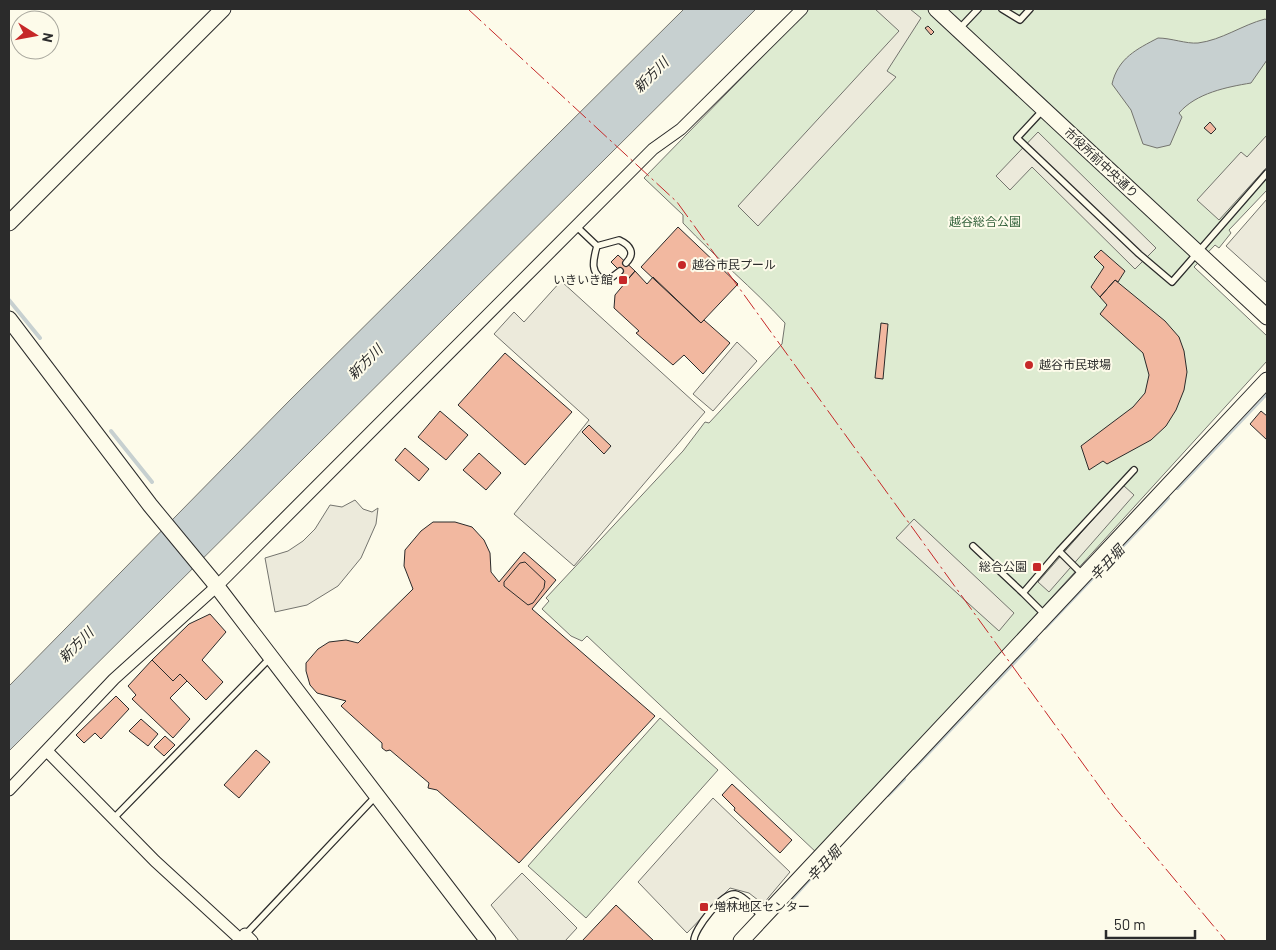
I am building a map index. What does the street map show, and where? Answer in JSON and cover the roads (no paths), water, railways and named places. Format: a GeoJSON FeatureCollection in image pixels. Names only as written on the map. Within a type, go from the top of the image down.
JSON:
{"type":"FeatureCollection","features":[{"type":"Feature","properties":{"kind":"street"},"geometry":{"type":"LineString","coordinates":[[9,223],[222,9]]}},
{"type":"Feature","properties":{"kind":"street"},"geometry":{"type":"LineString","coordinates":[[9,790],[114,679],[215,583],[653,149],[682,129],[802,9]]}},
{"type":"Feature","properties":{"kind":"street","name":"市役所前中央通り"},"geometry":{"type":"LineString","coordinates":[[936,9],[1267,317]]}},
{"type":"Feature","properties":{"kind":"street"},"geometry":{"type":"LineString","coordinates":[[9,319],[150,505],[215,583],[272,656],[488,941]]}},
{"type":"Feature","properties":{"kind":"street"},"geometry":{"type":"LineString","coordinates":[[741,941],[763,918],[779,897],[1267,380]]}},
{"type":"Feature","properties":{"kind":"street"},"geometry":{"type":"LineString","coordinates":[[47,751],[155,861],[244,939]]}},
{"type":"Feature","properties":{"kind":"lane"},"geometry":{"type":"LineString","coordinates":[[958,30],[978,9]]}},
{"type":"Feature","properties":{"kind":"lane"},"geometry":{"type":"LineString","coordinates":[[1002,9],[1020,20],[1030,9]]}},
{"type":"Feature","properties":{"kind":"lane"},"geometry":{"type":"LineString","coordinates":[[1044,109],[1017,138],[1139,254],[1172,282],[1239,201],[1267,173]]}},
{"type":"Feature","properties":{"kind":"lane"},"geometry":{"type":"LineString","coordinates":[[576,226],[596,246]]}},
{"type":"Feature","properties":{"kind":"lane"},"geometry":{"type":"LineString","coordinates":[[596,246],[620,240],[631,249],[632,255],[626,263]]}},
{"type":"Feature","properties":{"kind":"lane"},"geometry":{"type":"LineString","coordinates":[[596,246],[592,266],[596,274],[607,281],[620,271]]}},
{"type":"Feature","properties":{"kind":"lane"},"geometry":{"type":"LineString","coordinates":[[1023,593],[1134,470]]}},
{"type":"Feature","properties":{"kind":"lane"},"geometry":{"type":"LineString","coordinates":[[973,546],[1046,616]]}},
{"type":"Feature","properties":{"kind":"lane"},"geometry":{"type":"LineString","coordinates":[[1059,551],[1084,576]]}},
{"type":"Feature","properties":{"kind":"lane"},"geometry":{"type":"LineString","coordinates":[[114,818],[272,656]]}},
{"type":"Feature","properties":{"kind":"lane"},"geometry":{"type":"LineString","coordinates":[[244,939],[378,795]]}},
{"type":"Feature","properties":{"kind":"lane"},"geometry":{"type":"LineString","coordinates":[[694,941],[694,930],[726,896],[733,894],[741,896],[763,918]]}},
{"type":"Feature","properties":{"kind":"water","name":"新方川"},"geometry":{"type":"Polygon","coordinates":[[[684,9],[756,9],[9,751],[9,686],[289,401],[684,9]]]}},
{"type":"Feature","properties":{"kind":"water"},"geometry":{"type":"Polygon","coordinates":[[[1265,19],[1267,20],[1267,60],[1251,83],[1212,92],[1186,106],[1179,113],[1182,117],[1170,145],[1157,148],[1143,144],[1131,110],[1112,84],[1119,67],[1129,55],[1158,38],[1198,43],[1215,39],[1265,19]]]}},
{"type":"Feature","properties":{"kind":"waterway"},"geometry":{"type":"LineString","coordinates":[[9,300],[40,338]]}},
{"type":"Feature","properties":{"kind":"waterway","name":"辛丑堀"},"geometry":{"type":"LineString","coordinates":[[1177,488],[1267,393]]}},
{"type":"Feature","properties":{"kind":"waterway"},"geometry":{"type":"LineString","coordinates":[[111,431],[152,482]]}},
{"type":"Feature","properties":{"kind":"waterway","name":"辛丑堀"},"geometry":{"type":"LineString","coordinates":[[1045,628],[1168,498]]}},
{"type":"Feature","properties":{"kind":"waterway","name":"辛丑堀"},"geometry":{"type":"LineString","coordinates":[[914,768],[1036,639]]}},
{"type":"Feature","properties":{"kind":"waterway","name":"辛丑堀"},"geometry":{"type":"LineString","coordinates":[[888,795],[904,779]]}},
{"type":"Feature","properties":{"kind":"waterway","name":"辛丑堀"},"geometry":{"type":"LineString","coordinates":[[786,905],[818,870]]}},
{"type":"Feature","properties":{"kind":"place","name":"越谷市民プール"},"geometry":{"type":"Point","coordinates":[682,265]}},
{"type":"Feature","properties":{"kind":"place","name":"いきいき館"},"geometry":{"type":"Point","coordinates":[623,280]}},
{"type":"Feature","properties":{"kind":"place","name":"越谷市民球場"},"geometry":{"type":"Point","coordinates":[1029,365]}},
{"type":"Feature","properties":{"kind":"place","name":"総合公園"},"geometry":{"type":"Point","coordinates":[1037,567]}},
{"type":"Feature","properties":{"kind":"place","name":"増林地区センター"},"geometry":{"type":"Point","coordinates":[704,907]}},
{"type":"Feature","properties":{"kind":"park label","name":"越谷総合公園"},"geometry":{"type":"Point","coordinates":[985,222]}}]}
